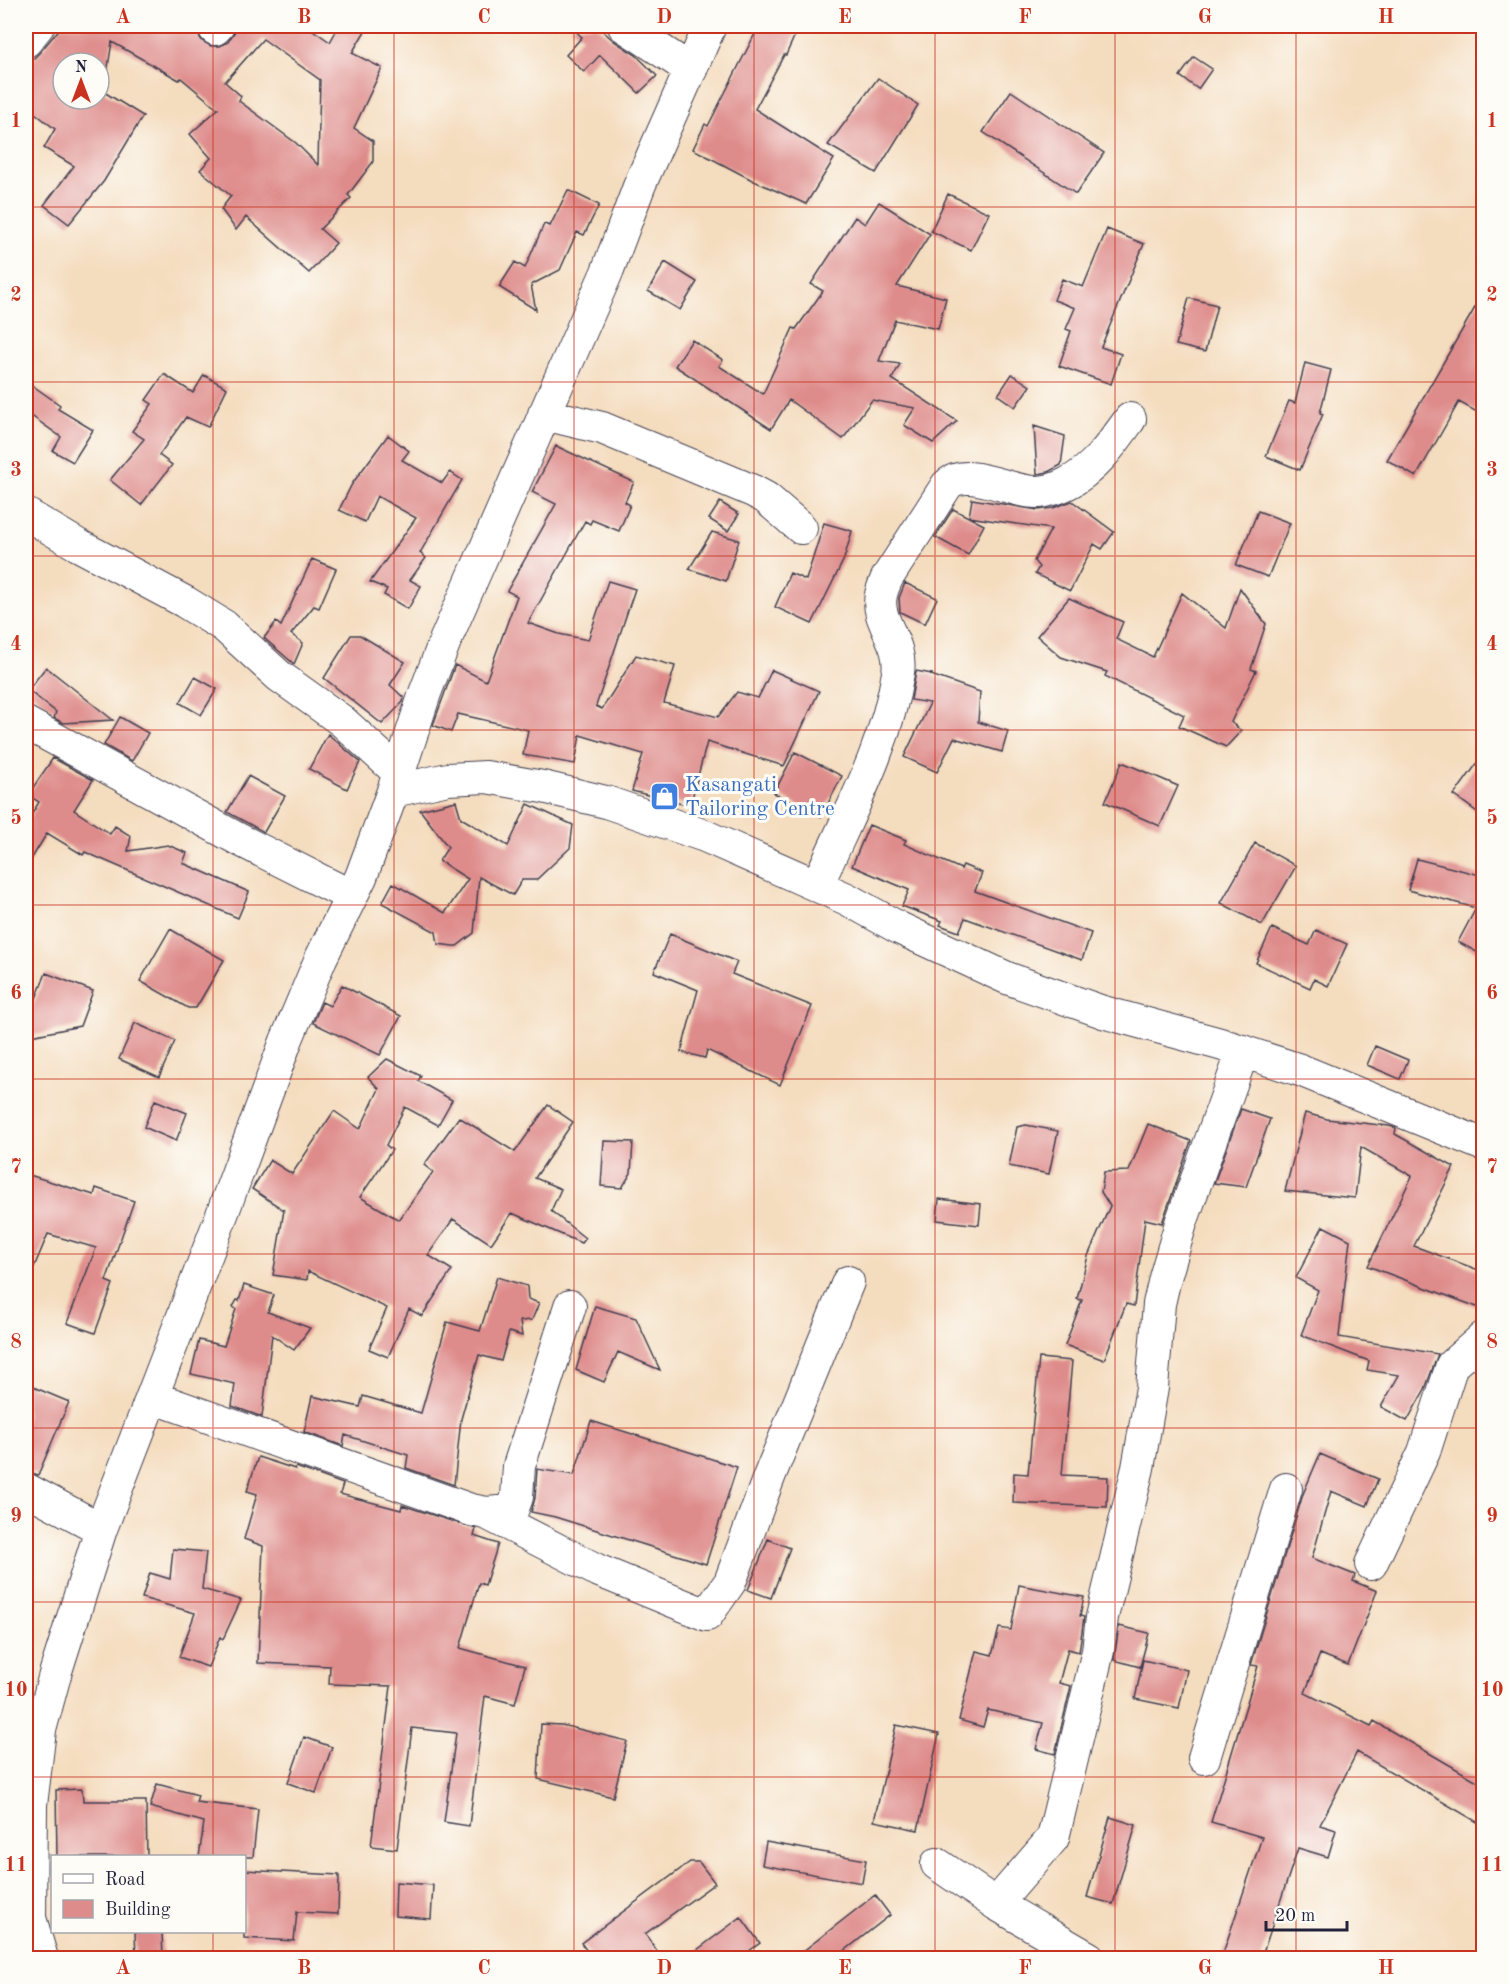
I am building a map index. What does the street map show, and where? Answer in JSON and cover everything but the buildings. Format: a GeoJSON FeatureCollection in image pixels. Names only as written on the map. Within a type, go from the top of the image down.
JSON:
{"type":"FeatureCollection","features":[{"type":"Feature","properties":{"kind":"street"},"geometry":{"type":"LineString","coordinates":[[26,41],[38,26]]}},
{"type":"Feature","properties":{"kind":"street"},"geometry":{"type":"LineString","coordinates":[[624,26],[691,70]]}},
{"type":"Feature","properties":{"kind":"street"},"geometry":{"type":"LineString","coordinates":[[42,1959],[30,1918],[31,1804],[34,1767],[40,1730],[56,1671],[101,1529],[286,1041],[321,958],[361,878],[445,641],[607,272],[640,184],[710,26]]}},
{"type":"Feature","properties":{"kind":"street"},"geometry":{"type":"LineString","coordinates":[[544,414],[602,428],[753,491],[766,498],[801,528]]}},
{"type":"Feature","properties":{"kind":"street"},"geometry":{"type":"LineString","coordinates":[[817,886],[881,742],[893,697],[899,662],[894,642],[881,612],[881,594],[888,578],[947,484],[952,479],[968,477],[1023,491],[1051,490],[1066,484],[1086,471],[1103,456],[1130,419]]}},
{"type":"Feature","properties":{"kind":"street"},"geometry":{"type":"LineString","coordinates":[[26,514],[224,626],[279,676],[342,722],[396,782]]}},
{"type":"Feature","properties":{"kind":"street"},"geometry":{"type":"LineString","coordinates":[[26,723],[238,839],[351,896]]}},
{"type":"Feature","properties":{"kind":"street"},"geometry":{"type":"LineString","coordinates":[[396,782],[486,777],[543,787],[606,802],[654,818],[705,836],[847,899],[899,928],[1007,978],[1103,1012],[1243,1051],[1300,1070],[1484,1145]]}},
{"type":"Feature","properties":{"kind":"street"},"geometry":{"type":"LineString","coordinates":[[996,1904],[1053,1838],[1098,1651],[1102,1617],[1138,1468],[1152,1388],[1159,1304],[1165,1278],[1181,1223],[1243,1051]]}},
{"type":"Feature","properties":{"kind":"street"},"geometry":{"type":"LineString","coordinates":[[152,1397],[460,1506],[486,1513],[597,1570],[707,1615],[730,1582],[769,1477],[848,1282]]}},
{"type":"Feature","properties":{"kind":"street"},"geometry":{"type":"LineString","coordinates":[[486,1513],[512,1511],[517,1497],[519,1466],[570,1306]]}},
{"type":"Feature","properties":{"kind":"street"},"geometry":{"type":"LineString","coordinates":[[1371,1564],[1424,1452],[1452,1365],[1484,1337]]}},
{"type":"Feature","properties":{"kind":"street"},"geometry":{"type":"LineString","coordinates":[[26,1489],[101,1529]]}},
{"type":"Feature","properties":{"kind":"street"},"geometry":{"type":"LineString","coordinates":[[1204,1758],[1286,1489]]}},
{"type":"Feature","properties":{"kind":"street"},"geometry":{"type":"LineString","coordinates":[[938,1864],[996,1904],[1089,1959]]}},
{"type":"Feature","properties":{"kind":"place","name":"Kasangati Tailoring Centre"},"geometry":{"type":"Point","coordinates":[664,797]}}]}
